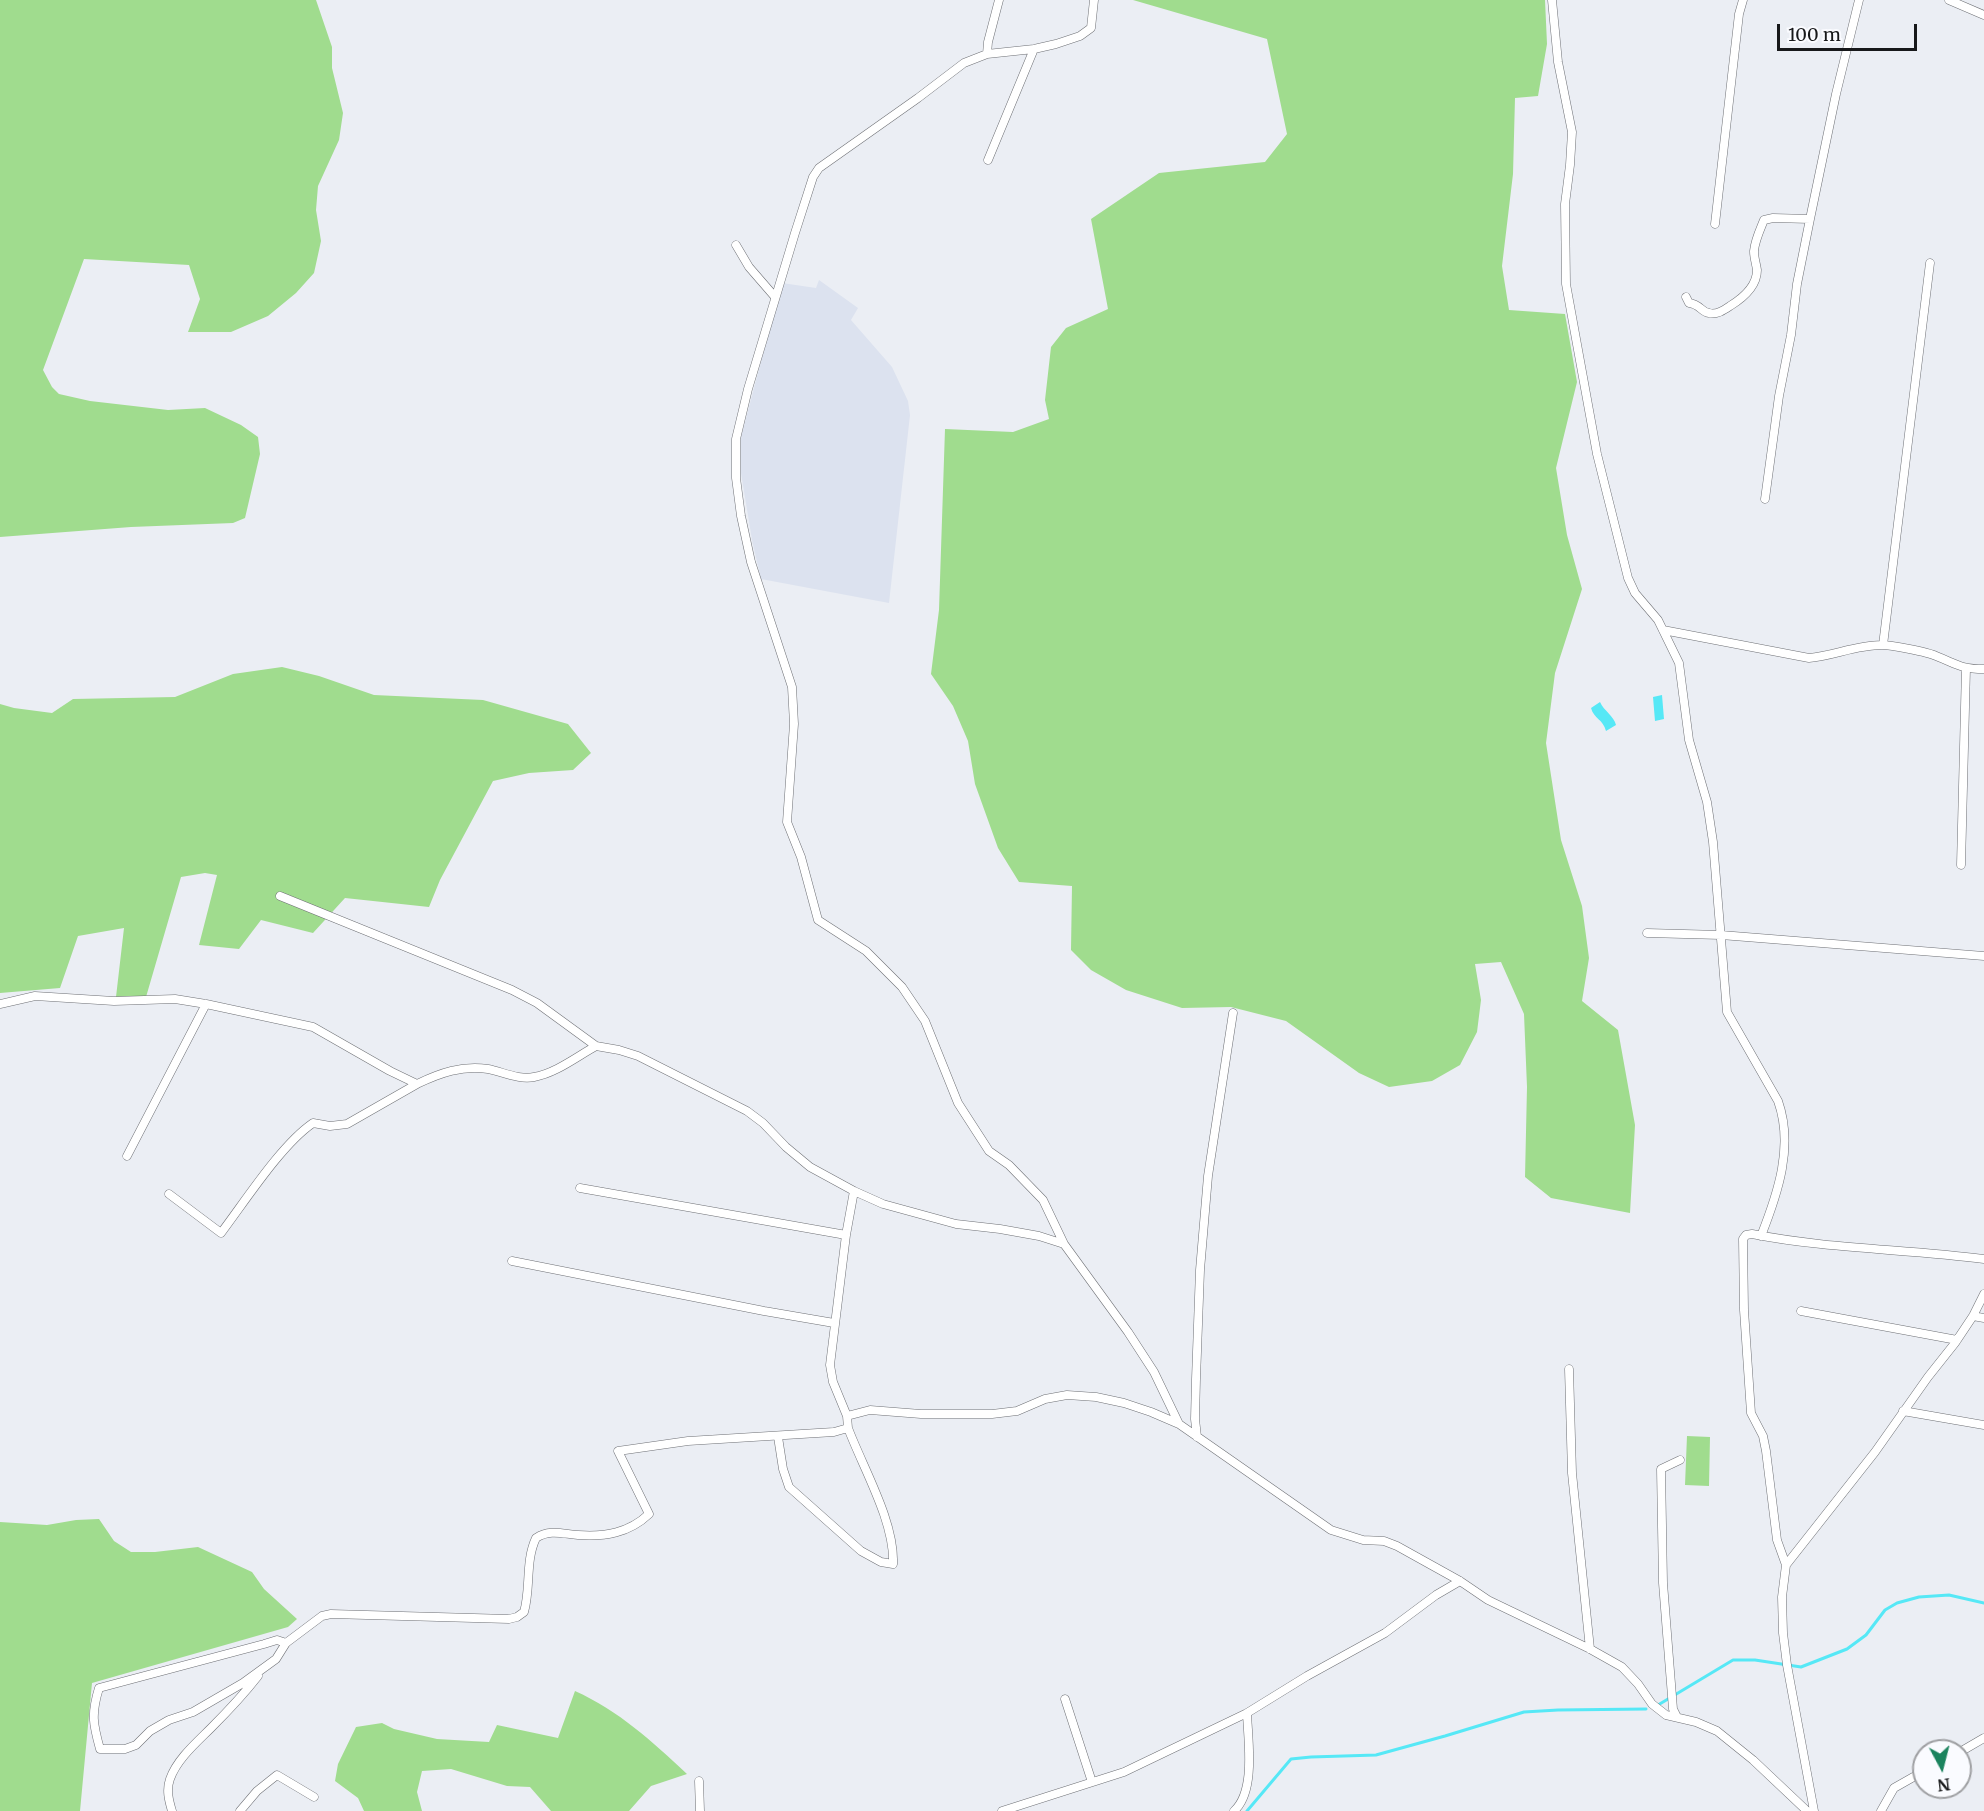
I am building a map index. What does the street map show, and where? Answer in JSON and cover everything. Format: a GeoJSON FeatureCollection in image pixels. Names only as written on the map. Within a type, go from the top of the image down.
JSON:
{"type":"FeatureCollection","features":[{"type":"Feature","properties":{"kind":"street"},"geometry":{"type":"LineString","coordinates":[[987,54],[999,0]]}},
{"type":"Feature","properties":{"kind":"street"},"geometry":{"type":"LineString","coordinates":[[1094,0],[1091,28],[1080,36],[1034,49],[987,54],[964,63],[819,168],[813,177],[745,399],[736,439],[736,459],[741,516],[751,562],[792,687],[794,724],[787,822],[801,857],[818,920],[866,951],[902,987],[925,1021],[958,1103],[989,1152],[1009,1165],[1043,1200],[1064,1244],[1154,1372],[1179,1424]]}},
{"type":"Feature","properties":{"kind":"street"},"geometry":{"type":"LineString","coordinates":[[1552,0],[1558,62],[1572,132],[1565,215],[1566,284],[1597,454],[1628,578],[1635,593],[1658,620],[1670,649],[1679,663],[1689,740],[1707,802],[1713,842],[1727,1012],[1778,1101],[1783,1115],[1783,1172],[1780,1187],[1761,1236]]}},
{"type":"Feature","properties":{"kind":"street"},"geometry":{"type":"LineString","coordinates":[[1715,224],[1738,21],[1743,0]]}},
{"type":"Feature","properties":{"kind":"street"},"geometry":{"type":"LineString","coordinates":[[1765,500],[1779,396],[1810,219],[1859,0]]}},
{"type":"Feature","properties":{"kind":"street"},"geometry":{"type":"LineString","coordinates":[[1950,0],[1984,15]]}},
{"type":"Feature","properties":{"kind":"street"},"geometry":{"type":"LineString","coordinates":[[988,160],[1034,49]]}},
{"type":"Feature","properties":{"kind":"street"},"geometry":{"type":"LineString","coordinates":[[1686,297],[1689,303],[1697,304],[1705,312],[1711,314],[1718,313],[1739,301],[1755,279],[1754,250],[1764,220],[1773,218],[1810,219]]}},
{"type":"Feature","properties":{"kind":"street"},"geometry":{"type":"LineString","coordinates":[[736,245],[749,267],[775,297]]}},
{"type":"Feature","properties":{"kind":"street"},"geometry":{"type":"LineString","coordinates":[[1883,645],[1930,262]]}},
{"type":"Feature","properties":{"kind":"street"},"geometry":{"type":"LineString","coordinates":[[1663,630],[1809,658],[1849,649],[1883,645],[1934,655],[1966,668],[1984,669]]}},
{"type":"Feature","properties":{"kind":"street"},"geometry":{"type":"LineString","coordinates":[[1961,865],[1966,668]]}},
{"type":"Feature","properties":{"kind":"street"},"geometry":{"type":"LineString","coordinates":[[280,896],[512,990],[537,1003],[596,1046],[638,1056],[747,1111],[810,1167],[883,1204],[956,1224],[1000,1228],[1064,1244]]}},
{"type":"Feature","properties":{"kind":"street"},"geometry":{"type":"LineString","coordinates":[[1647,933],[1721,935],[1984,956]]}},
{"type":"Feature","properties":{"kind":"street"},"geometry":{"type":"LineString","coordinates":[[0,1004],[35,996],[114,1001],[175,999],[206,1004],[313,1027],[417,1084]]}},
{"type":"Feature","properties":{"kind":"street"},"geometry":{"type":"LineString","coordinates":[[127,1156],[206,1004]]}},
{"type":"Feature","properties":{"kind":"street"},"geometry":{"type":"LineString","coordinates":[[1197,1437],[1195,1419],[1200,1270],[1208,1176],[1233,1013]]}},
{"type":"Feature","properties":{"kind":"street"},"geometry":{"type":"LineString","coordinates":[[169,1194],[221,1233],[268,1171],[304,1129],[313,1123],[330,1126],[347,1124],[417,1084],[435,1075],[453,1070],[469,1068],[532,1077],[551,1072],[596,1046]]}},
{"type":"Feature","properties":{"kind":"street"},"geometry":{"type":"LineString","coordinates":[[580,1188],[846,1235]]}},
{"type":"Feature","properties":{"kind":"street"},"geometry":{"type":"LineString","coordinates":[[778,1437],[783,1469],[789,1487],[861,1551],[880,1562],[893,1564],[894,1550],[884,1518],[874,1488],[848,1428],[847,1416],[832,1382],[830,1365],[846,1235],[854,1191]]}},
{"type":"Feature","properties":{"kind":"street"},"geometry":{"type":"LineString","coordinates":[[1814,1811],[1787,1665],[1782,1597],[1786,1565],[1777,1540],[1763,1436],[1751,1413],[1747,1377],[1743,1239],[1746,1235],[1761,1236],[1796,1242],[1984,1259]]}},
{"type":"Feature","properties":{"kind":"street"},"geometry":{"type":"LineString","coordinates":[[512,1262],[834,1323]]}},
{"type":"Feature","properties":{"kind":"street"},"geometry":{"type":"LineString","coordinates":[[1786,1565],[1875,1452],[1957,1340],[1984,1294]]}},
{"type":"Feature","properties":{"kind":"street"},"geometry":{"type":"LineString","coordinates":[[1801,1311],[1957,1340]]}},
{"type":"Feature","properties":{"kind":"street"},"geometry":{"type":"LineString","coordinates":[[1973,1316],[1984,1318]]}},
{"type":"Feature","properties":{"kind":"street"},"geometry":{"type":"LineString","coordinates":[[1569,1369],[1572,1473],[1590,1649]]}},
{"type":"Feature","properties":{"kind":"street"},"geometry":{"type":"LineString","coordinates":[[847,1416],[870,1410],[921,1414],[992,1414],[1017,1411],[1045,1399],[1067,1395],[1096,1397],[1124,1403],[1179,1424],[1331,1530],[1363,1540],[1384,1541],[1397,1546],[1460,1581],[1488,1600],[1622,1667],[1652,1704],[1666,1715],[1696,1722],[1717,1731],[1753,1760],[1807,1811]]}},
{"type":"Feature","properties":{"kind":"street"},"geometry":{"type":"LineString","coordinates":[[1904,1411],[1984,1425]]}},
{"type":"Feature","properties":{"kind":"street"},"geometry":{"type":"LineString","coordinates":[[286,1643],[278,1640],[99,1688],[93,1708],[95,1732],[100,1749],[125,1749],[136,1745],[150,1731],[169,1720],[193,1712],[263,1670],[276,1659],[286,1643],[321,1616],[331,1614],[509,1619],[517,1617],[524,1612],[526,1605],[529,1564],[536,1538],[548,1532],[604,1535],[623,1531],[639,1524],[649,1514],[618,1451],[688,1441],[778,1437],[834,1432],[848,1428]]}},
{"type":"Feature","properties":{"kind":"street"},"geometry":{"type":"LineString","coordinates":[[1677,1717],[1671,1681],[1663,1583],[1661,1469],[1680,1460]]}},
{"type":"Feature","properties":{"kind":"street"},"geometry":{"type":"LineString","coordinates":[[1002,1811],[1141,1764],[1247,1713],[1307,1676],[1385,1633],[1436,1595],[1460,1581]]}},
{"type":"Feature","properties":{"kind":"street"},"geometry":{"type":"LineString","coordinates":[[172,1811],[168,1796],[170,1780],[178,1765],[244,1694],[263,1670]]}},
{"type":"Feature","properties":{"kind":"street"},"geometry":{"type":"LineString","coordinates":[[1065,1699],[1092,1782]]}},
{"type":"Feature","properties":{"kind":"street"},"geometry":{"type":"LineString","coordinates":[[1234,1811],[1246,1795],[1247,1713]]}},
{"type":"Feature","properties":{"kind":"street"},"geometry":{"type":"LineString","coordinates":[[240,1811],[257,1791],[277,1775],[314,1797]]}},
{"type":"Feature","properties":{"kind":"street"},"geometry":{"type":"LineString","coordinates":[[1881,1811],[1894,1788],[1912,1778]]}},
{"type":"Feature","properties":{"kind":"street"},"geometry":{"type":"LineString","coordinates":[[699,1781],[700,1811]]}},
{"type":"Feature","properties":{"kind":"street"},"geometry":{"type":"LineString","coordinates":[[1800,1804],[1809,1803],[1812,1800]]}},
{"type":"Feature","properties":{"kind":"shaded area"},"geometry":{"type":"Polygon","coordinates":[[[819,280],[858,308],[851,320],[892,367],[908,401],[910,415],[889,603],[761,579],[752,540],[741,473],[741,437],[782,283],[816,288],[819,280]]]}},
{"type":"Feature","properties":{"kind":"green space"},"geometry":{"type":"Polygon","coordinates":[[[0,0],[316,0],[332,47],[332,68],[343,113],[339,140],[318,186],[316,210],[321,241],[314,273],[296,293],[268,316],[231,332],[188,332],[200,299],[189,265],[84,259],[43,370],[52,387],[59,394],[90,401],[168,410],[205,408],[241,425],[258,437],[260,454],[245,518],[233,523],[131,527],[0,537],[0,0]]]}},
{"type":"Feature","properties":{"kind":"green space"},"geometry":{"type":"Polygon","coordinates":[[[1133,0],[1545,0],[1547,44],[1538,96],[1515,98],[1513,174],[1502,266],[1509,310],[1565,314],[1577,382],[1556,468],[1567,535],[1582,589],[1555,673],[1546,743],[1561,840],[1582,906],[1589,958],[1582,1001],[1618,1030],[1635,1125],[1630,1213],[1551,1198],[1525,1177],[1527,1087],[1524,1014],[1501,962],[1475,964],[1481,1000],[1477,1032],[1460,1065],[1432,1081],[1389,1087],[1359,1073],[1286,1021],[1231,1007],[1182,1008],[1126,990],[1091,970],[1071,950],[1072,886],[1019,882],[998,848],[975,784],[968,741],[953,706],[931,674],[939,610],[945,429],[1013,432],[1049,419],[1045,400],[1051,347],[1066,328],[1108,309],[1091,219],[1159,173],[1265,162],[1287,134],[1267,39],[1133,0]]]}},
{"type":"Feature","properties":{"kind":"green space"},"geometry":{"type":"Polygon","coordinates":[[[282,667],[319,676],[374,695],[483,700],[568,724],[591,753],[573,770],[529,773],[493,781],[440,880],[429,907],[345,898],[313,933],[261,920],[239,949],[199,945],[217,875],[205,873],[181,877],[146,997],[116,997],[124,928],[78,936],[60,988],[0,993],[0,704],[52,713],[73,699],[175,697],[233,674],[282,667]]]}},
{"type":"Feature","properties":{"kind":"green space"},"geometry":{"type":"Polygon","coordinates":[[[1687,1436],[1710,1437],[1709,1486],[1685,1485],[1687,1436]]]}},
{"type":"Feature","properties":{"kind":"green space"},"geometry":{"type":"Polygon","coordinates":[[[99,1519],[114,1541],[131,1552],[198,1547],[252,1572],[264,1589],[297,1619],[288,1627],[92,1683],[80,1811],[0,1811],[0,1522],[47,1525],[99,1519]]]}},
{"type":"Feature","properties":{"kind":"green space"},"geometry":{"type":"Polygon","coordinates":[[[575,1691],[621,1717],[687,1774],[651,1786],[629,1811],[551,1811],[530,1787],[507,1786],[451,1769],[422,1771],[417,1792],[422,1811],[364,1811],[358,1798],[335,1781],[338,1764],[356,1727],[382,1723],[394,1729],[437,1739],[489,1742],[497,1725],[558,1738],[575,1691]]]}},
{"type":"Feature","properties":{"kind":"water"},"geometry":{"type":"Polygon","coordinates":[[[1662,695],[1664,719],[1655,721],[1653,697],[1662,695]]]}},
{"type":"Feature","properties":{"kind":"water"},"geometry":{"type":"Polygon","coordinates":[[[1600,702],[1616,725],[1606,731],[1591,708],[1600,702]]]}},
{"type":"Feature","properties":{"kind":"waterway"},"geometry":{"type":"LineString","coordinates":[[1658,1705],[1733,1660],[1755,1660],[1801,1667],[1847,1649],[1866,1635],[1885,1610],[1897,1603],[1919,1597],[1949,1595],[1984,1603]]}},
{"type":"Feature","properties":{"kind":"waterway"},"geometry":{"type":"LineString","coordinates":[[1247,1811],[1291,1759],[1376,1755],[1524,1712],[1646,1709]]}}]}
